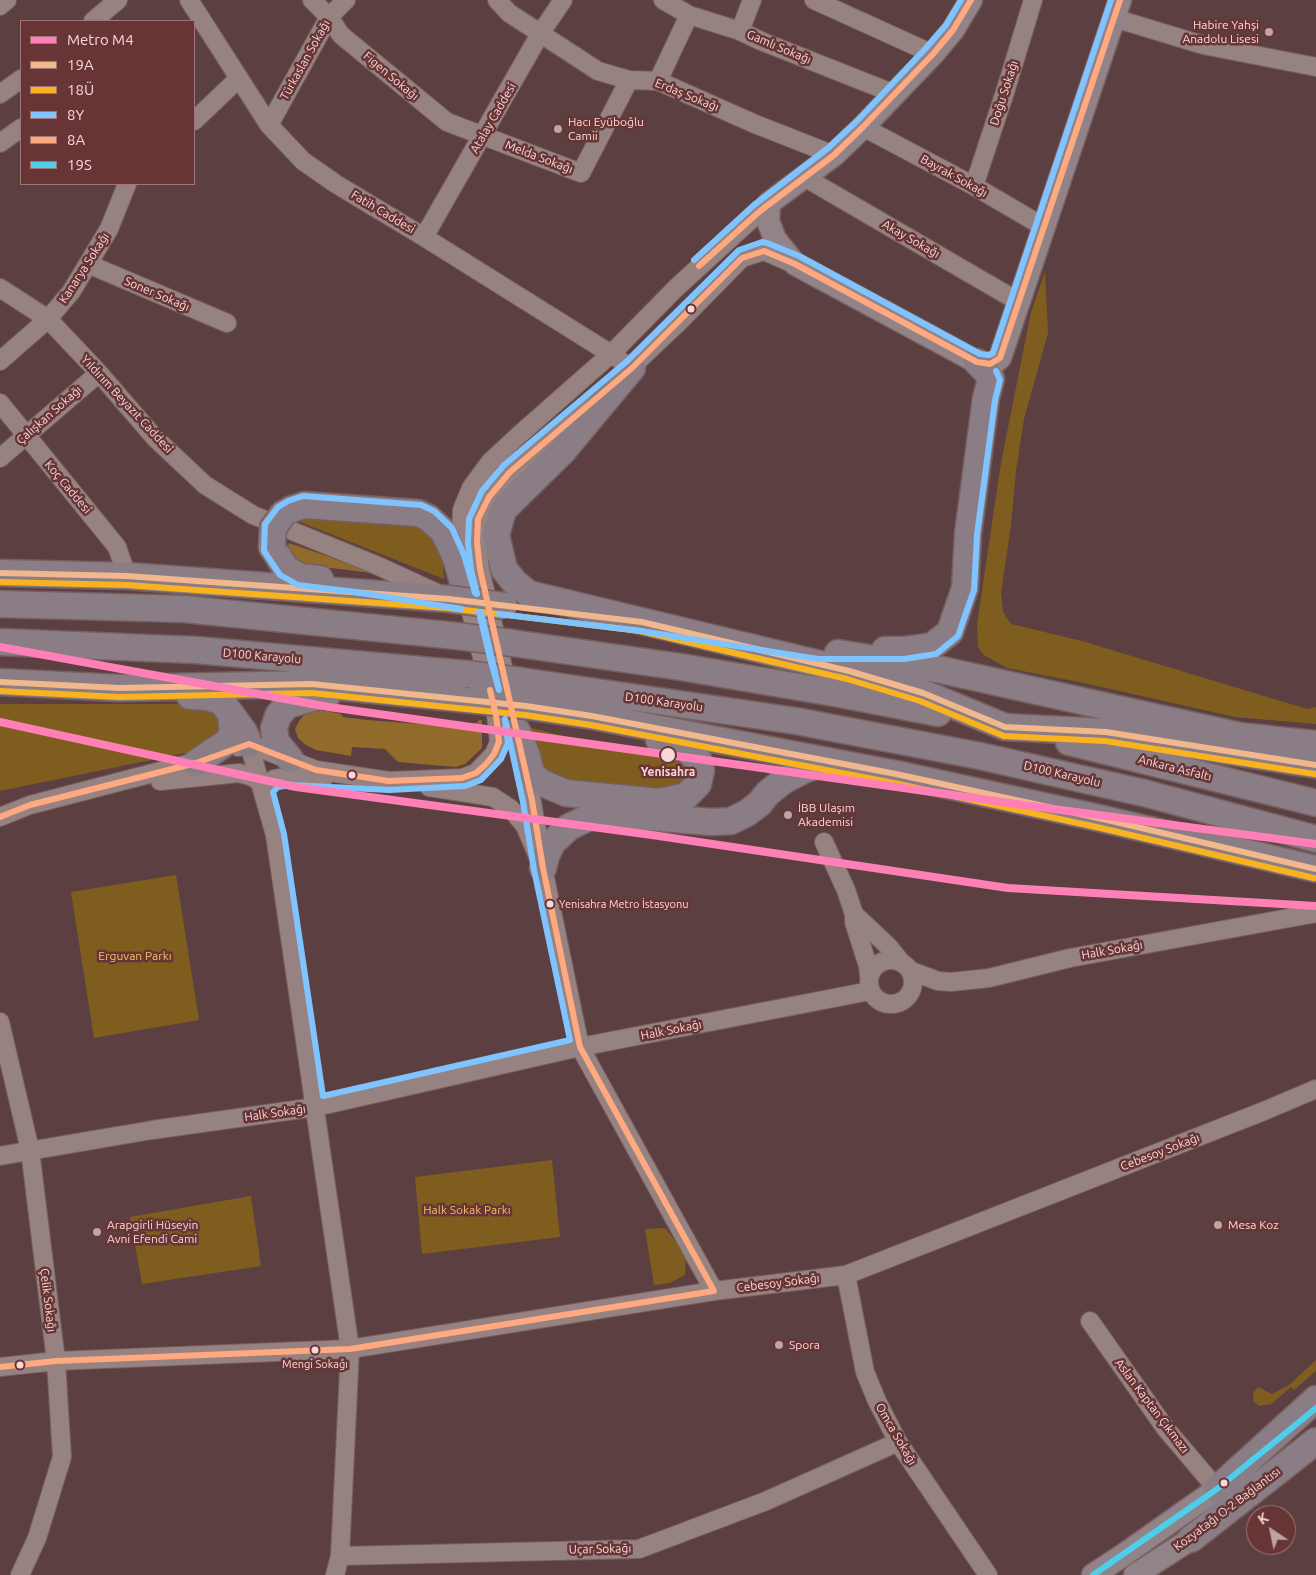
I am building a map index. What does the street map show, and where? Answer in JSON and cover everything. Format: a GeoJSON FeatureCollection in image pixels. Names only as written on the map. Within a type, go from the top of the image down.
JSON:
{"type":"FeatureCollection","features":[{"type":"Feature","properties":{"kind":"highway"},"geometry":{"type":"LineString","coordinates":[[621,361],[563,451],[502,510],[496,536],[504,569],[515,582],[529,594],[849,671],[923,693],[1005,727]]}},
{"type":"Feature","properties":{"kind":"highway"},"geometry":{"type":"LineString","coordinates":[[819,650],[904,650],[932,646],[950,632],[965,588],[973,498],[986,398],[991,385],[991,379],[977,362]]}},
{"type":"Feature","properties":{"kind":"highway"},"geometry":{"type":"LineString","coordinates":[[456,611],[456,558],[444,532],[429,518],[418,513],[304,506],[292,508],[283,514],[273,528],[272,547],[286,569],[301,578],[356,583],[456,611],[508,625],[681,667],[831,692],[1005,727],[1106,732],[1168,743],[1316,764]]}},
{"type":"Feature","properties":{"kind":"highway"},"geometry":{"type":"LineString","coordinates":[[0,573],[127,576],[456,611],[508,625],[652,646],[923,693]]}},
{"type":"Feature","properties":{"kind":"highway"},"geometry":{"type":"LineString","coordinates":[[0,586],[352,610],[456,611]]}},
{"type":"Feature","properties":{"kind":"highway"},"geometry":{"type":"LineString","coordinates":[[0,604],[184,609],[456,611]]}},
{"type":"Feature","properties":{"kind":"highway"},"geometry":{"type":"LineString","coordinates":[[508,625],[642,622],[942,670],[1240,736],[1316,744]]}},
{"type":"Feature","properties":{"kind":"highway","name":"D100 Karayolu"},"geometry":{"type":"LineString","coordinates":[[0,642],[196,650],[467,674],[524,693],[730,711],[796,721],[980,756],[1144,793],[1316,838]]}},
{"type":"Feature","properties":{"kind":"highway"},"geometry":{"type":"LineString","coordinates":[[0,682],[120,688],[312,684],[473,700]]}},
{"type":"Feature","properties":{"kind":"highway"},"geometry":{"type":"LineString","coordinates":[[120,688],[207,697],[222,702],[232,714],[249,744]]}},
{"type":"Feature","properties":{"kind":"highway"},"geometry":{"type":"LineString","coordinates":[[290,760],[276,742],[274,728],[278,716],[287,705],[332,693],[473,700],[524,693],[686,749],[699,761],[701,771],[698,784],[686,796],[660,802],[566,793],[540,782],[531,773],[518,731]]}},
{"type":"Feature","properties":{"kind":"highway"},"geometry":{"type":"LineString","coordinates":[[730,711],[1058,809]]}},
{"type":"Feature","properties":{"kind":"highway"},"geometry":{"type":"LineString","coordinates":[[196,763],[228,742],[233,734],[232,714]]}},
{"type":"Feature","properties":{"kind":"highway"},"geometry":{"type":"LineString","coordinates":[[592,716],[896,774],[1058,809],[1316,869]]}},
{"type":"Feature","properties":{"kind":"highway","name":"Ankara Asfaltı"},"geometry":{"type":"LineString","coordinates":[[1005,727],[1316,803]]}},
{"type":"Feature","properties":{"kind":"highway"},"geometry":{"type":"LineString","coordinates":[[1168,743],[1219,760],[1316,776]]}},
{"type":"Feature","properties":{"kind":"highway"},"geometry":{"type":"LineString","coordinates":[[543,868],[552,843],[569,828],[598,813],[712,822],[731,821],[747,813],[784,781],[804,770],[828,761]]}},
{"type":"Feature","properties":{"kind":"highway"},"geometry":{"type":"LineString","coordinates":[[1217,1489],[1316,1399]]}},
{"type":"Feature","properties":{"kind":"highway","name":"Kozyatağı O-2 Bağlantısı"},"geometry":{"type":"LineString","coordinates":[[1217,1489],[1316,1408]]}},
{"type":"Feature","properties":{"kind":"highway","name":"Kozyatağı O-2 Bağlantısı"},"geometry":{"type":"LineString","coordinates":[[1191,1539],[1316,1440]]}},
{"type":"Feature","properties":{"kind":"highway"},"geometry":{"type":"LineString","coordinates":[[1191,1539],[1316,1460]]}},
{"type":"Feature","properties":{"kind":"main road"},"geometry":{"type":"LineString","coordinates":[[971,0],[953,30],[934,54],[863,127],[834,155],[769,204],[768,221],[775,238],[795,264],[977,362],[990,364],[1000,358],[1117,9]]}},
{"type":"Feature","properties":{"kind":"main road","name":"Kozyatağı O-2 Bağlantısı"},"geometry":{"type":"LineString","coordinates":[[1092,1575],[1134,1548],[1217,1489]]}},
{"type":"Feature","properties":{"kind":"main road","name":"Kozyatağı O-2 Bağlantısı"},"geometry":{"type":"LineString","coordinates":[[1136,1575],[1191,1539]]}},
{"type":"Feature","properties":{"kind":"street"},"geometry":{"type":"LineString","coordinates":[[0,6],[7,0]]}},
{"type":"Feature","properties":{"kind":"street"},"geometry":{"type":"LineString","coordinates":[[94,20],[118,0]]}},
{"type":"Feature","properties":{"kind":"street","name":"Figen Sokağı"},"geometry":{"type":"LineString","coordinates":[[312,0],[329,16],[341,35],[447,122],[483,136]]}},
{"type":"Feature","properties":{"kind":"street","name":"Türkaslan Sokağı"},"geometry":{"type":"LineString","coordinates":[[269,125],[329,16],[346,0]]}},
{"type":"Feature","properties":{"kind":"street","name":"Erdaş Sokağı"},"geometry":{"type":"LineString","coordinates":[[497,0],[510,13],[598,71],[629,80],[658,81],[755,124],[834,155]]}},
{"type":"Feature","properties":{"kind":"street","name":"Atalay Caddesi"},"geometry":{"type":"LineString","coordinates":[[424,237],[540,34],[563,0]]}},
{"type":"Feature","properties":{"kind":"street","name":"Gamlı Sokağı"},"geometry":{"type":"LineString","coordinates":[[664,0],[689,15],[740,31],[895,94]]}},
{"type":"Feature","properties":{"kind":"street"},"geometry":{"type":"LineString","coordinates":[[740,31],[752,0]]}},
{"type":"Feature","properties":{"kind":"street"},"geometry":{"type":"LineString","coordinates":[[814,0],[934,54]]}},
{"type":"Feature","properties":{"kind":"street","name":"Doğu Sokağı"},"geometry":{"type":"LineString","coordinates":[[974,186],[1006,89],[1032,0]]}},
{"type":"Feature","properties":{"kind":"street","name":"Fatih Caddesi"},"geometry":{"type":"LineString","coordinates":[[196,3],[238,79],[269,125],[303,161],[336,184],[621,361]]}},
{"type":"Feature","properties":{"kind":"street"},"geometry":{"type":"LineString","coordinates":[[1117,9],[1203,45],[1316,67]]}},
{"type":"Feature","properties":{"kind":"street"},"geometry":{"type":"LineString","coordinates":[[658,81],[689,15]]}},
{"type":"Feature","properties":{"kind":"street"},"geometry":{"type":"LineString","coordinates":[[195,120],[238,79]]}},
{"type":"Feature","properties":{"kind":"street"},"geometry":{"type":"LineString","coordinates":[[0,94],[20,80]]}},
{"type":"Feature","properties":{"kind":"street","name":"Melda Sokağı"},"geometry":{"type":"LineString","coordinates":[[483,136],[582,174],[629,80]]}},
{"type":"Feature","properties":{"kind":"street","name":"Bayrak Sokağı"},"geometry":{"type":"LineString","coordinates":[[863,127],[974,186],[1044,226]]}},
{"type":"Feature","properties":{"kind":"street"},"geometry":{"type":"LineString","coordinates":[[0,143],[20,129]]}},
{"type":"Feature","properties":{"kind":"street","name":"Akay Sokağı"},"geometry":{"type":"LineString","coordinates":[[804,177],[1018,302]]}},
{"type":"Feature","properties":{"kind":"street","name":"Kanarya Sokağı"},"geometry":{"type":"LineString","coordinates":[[0,361],[48,319],[71,292],[109,229],[121,203],[126,185]]}},
{"type":"Feature","properties":{"kind":"street"},"geometry":{"type":"LineString","coordinates":[[261,785],[274,779],[290,776],[389,781],[462,778],[476,773],[494,754],[499,742],[496,715],[456,611],[462,510],[471,488],[490,462],[519,434],[621,361],[676,288],[769,204]]}},
{"type":"Feature","properties":{"kind":"street"},"geometry":{"type":"LineString","coordinates":[[714,1291],[580,1047],[543,868],[518,731],[480,569],[477,542],[478,519],[489,497],[510,472],[621,361],[742,258],[764,251],[795,264]]}},
{"type":"Feature","properties":{"kind":"street","name":"Soner Sokağı"},"geometry":{"type":"LineString","coordinates":[[88,264],[227,323]]}},
{"type":"Feature","properties":{"kind":"street","name":"Yıldırım Beyazıt Caddesi"},"geometry":{"type":"LineString","coordinates":[[0,288],[48,319],[99,373],[155,438],[205,485],[253,515],[376,565],[456,611]]}},
{"type":"Feature","properties":{"kind":"street","name":"Çalışkan Sokağı"},"geometry":{"type":"LineString","coordinates":[[0,458],[99,373]]}},
{"type":"Feature","properties":{"kind":"street","name":"Koç Caddesi"},"geometry":{"type":"LineString","coordinates":[[0,403],[117,547],[127,576]]}},
{"type":"Feature","properties":{"kind":"street"},"geometry":{"type":"LineString","coordinates":[[0,817],[30,805],[196,763],[249,744],[316,770],[493,797],[511,809],[525,826],[543,868]]}},
{"type":"Feature","properties":{"kind":"street"},"geometry":{"type":"LineString","coordinates":[[249,744],[275,835],[350,1349],[340,1556],[334,1575]]}},
{"type":"Feature","properties":{"kind":"street"},"geometry":{"type":"LineString","coordinates":[[95,788],[239,773],[250,776],[261,785]]}},
{"type":"Feature","properties":{"kind":"street","name":"Halk Sokağı"},"geometry":{"type":"LineString","coordinates":[[0,1156],[152,1130],[316,1107],[870,983],[868,966],[854,922],[854,914],[846,890],[824,842]]}},
{"type":"Feature","properties":{"kind":"street","name":"Halk Sokağı"},"geometry":{"type":"LineString","coordinates":[[854,914],[906,966],[938,981],[951,982],[988,978],[1070,958],[1316,913]]}},
{"type":"Feature","properties":{"kind":"street"},"geometry":{"type":"LineString","coordinates":[[889,959],[896,960],[906,966],[913,983],[912,989],[904,1000],[897,1003],[882,1002],[875,998],[870,983],[872,969],[881,961],[889,959]]}},
{"type":"Feature","properties":{"kind":"street","name":"Çelik Sokağı"},"geometry":{"type":"LineString","coordinates":[[0,1022],[30,1150],[56,1361],[62,1457],[38,1538],[20,1575]]}},
{"type":"Feature","properties":{"kind":"street","name":"Cebesoy Sokağı"},"geometry":{"type":"LineString","coordinates":[[0,1367],[56,1361],[350,1349],[714,1291],[846,1275],[1264,1111],[1316,1088]]}},
{"type":"Feature","properties":{"kind":"street","name":"Omca Sokağı"},"geometry":{"type":"LineString","coordinates":[[846,1275],[865,1372],[877,1401],[898,1442],[988,1575]]}},
{"type":"Feature","properties":{"kind":"street","name":"Aslan Kaptan Çıkmazı"},"geometry":{"type":"LineString","coordinates":[[1090,1321],[1166,1429],[1217,1489]]}},
{"type":"Feature","properties":{"kind":"street","name":"Uçar Sokağı"},"geometry":{"type":"LineString","coordinates":[[340,1556],[639,1549],[766,1501],[898,1442]]}},
{"type":"Feature","properties":{"kind":"green space"},"geometry":{"type":"Polygon","coordinates":[[[1045,272],[1048,333],[1024,419],[1001,593],[1003,612],[1011,624],[1082,641],[1307,709],[1316,707],[1316,724],[1235,717],[1084,683],[1007,668],[984,655],[978,647],[977,624],[1001,463],[1031,312],[1045,272]]]}},
{"type":"Feature","properties":{"kind":"green space"},"geometry":{"type":"Polygon","coordinates":[[[300,516],[413,523],[432,537],[442,554],[444,579],[300,522],[300,516]]]}},
{"type":"Feature","properties":{"kind":"green space"},"geometry":{"type":"Polygon","coordinates":[[[0,704],[200,704],[213,709],[221,719],[220,733],[200,750],[0,791],[0,704]]]}},
{"type":"Feature","properties":{"kind":"green space"},"geometry":{"type":"Polygon","coordinates":[[[524,726],[624,751],[691,761],[699,787],[629,790],[547,777],[524,726]]]}},
{"type":"Feature","properties":{"kind":"green space","name":"Erguvan Parkı"},"geometry":{"type":"Polygon","coordinates":[[[176,875],[199,1020],[94,1038],[71,892],[176,875]]]}},
{"type":"Feature","properties":{"kind":"green space","name":"Halk Sokak Parkı"},"geometry":{"type":"Polygon","coordinates":[[[552,1160],[560,1237],[422,1254],[415,1177],[552,1160]]]}},
{"type":"Feature","properties":{"kind":"green space"},"geometry":{"type":"Polygon","coordinates":[[[251,1196],[261,1266],[142,1284],[130,1217],[251,1196]]]}},
{"type":"Feature","properties":{"kind":"green space"},"geometry":{"type":"Polygon","coordinates":[[[665,1228],[686,1254],[685,1275],[670,1283],[654,1285],[645,1229],[665,1228]]]}},
{"type":"Feature","properties":{"kind":"green space"},"geometry":{"type":"Polygon","coordinates":[[[1316,1360],[1316,1371],[1294,1390],[1291,1387],[1271,1404],[1259,1406],[1254,1402],[1253,1393],[1258,1387],[1272,1394],[1289,1385],[1316,1360]]]}},
{"type":"Feature","properties":{"kind":"shaded area"},"geometry":{"type":"Polygon","coordinates":[[[289,543],[379,574],[300,564],[291,558],[287,548],[289,543]]]}},
{"type":"Feature","properties":{"kind":"shaded area"},"geometry":{"type":"Polygon","coordinates":[[[313,711],[327,711],[341,714],[343,717],[367,720],[471,728],[473,723],[482,720],[482,748],[465,764],[456,767],[398,762],[385,749],[352,747],[351,756],[316,750],[298,738],[295,729],[305,714],[313,711]]]}},
{"type":"Feature","properties":{"kind":"metro line","name":"M4"},"geometry":{"type":"LineString","coordinates":[[0,647],[329,707],[1031,806],[1316,844]]}},
{"type":"Feature","properties":{"kind":"metro line","name":"M4"},"geometry":{"type":"LineString","coordinates":[[0,722],[296,787],[652,835],[1008,888],[1316,906]]}},
{"type":"Feature","properties":{"kind":"transit line","name":"8Y"},"geometry":{"type":"LineString","coordinates":[[694,260],[754,205],[828,148],[857,121],[946,25],[961,0]]}},
{"type":"Feature","properties":{"kind":"transit line","name":"8A"},"geometry":{"type":"LineString","coordinates":[[699,266],[760,211],[834,155],[863,127],[933,54],[953,30],[971,0]]}},
{"type":"Feature","properties":{"kind":"transit line","name":"8Y"},"geometry":{"type":"LineString","coordinates":[[477,594],[471,570],[468,543],[469,519],[482,491],[504,465],[626,362],[739,250],[762,242],[767,243],[799,256],[980,354],[989,355],[993,353],[1111,0]]}},
{"type":"Feature","properties":{"kind":"transit line","name":"8A"},"geometry":{"type":"LineString","coordinates":[[0,1367],[56,1361],[350,1349],[714,1291],[580,1047],[543,868],[532,800],[480,569],[477,542],[478,519],[489,497],[510,472],[632,368],[742,258],[764,251],[795,264],[977,362],[990,364],[1000,358],[1120,0]]}},
{"type":"Feature","properties":{"kind":"transit line","name":"8Y"},"geometry":{"type":"LineString","coordinates":[[499,614],[641,631],[818,659],[904,659],[936,654],[958,636],[974,590],[977,535],[995,400],[1000,380],[996,371]]}},
{"type":"Feature","properties":{"kind":"transit line","name":"8Y"},"geometry":{"type":"LineString","coordinates":[[461,609],[298,585],[280,575],[264,551],[265,524],[278,507],[303,496],[421,505],[434,511],[452,528],[464,555],[475,593]]}},
{"type":"Feature","properties":{"kind":"transit line","name":"19A"},"geometry":{"type":"LineString","coordinates":[[0,573],[127,576],[449,599],[642,622],[849,671],[923,693],[1005,727],[1106,732],[1316,765]]}},
{"type":"Feature","properties":{"kind":"transit line","name":"18Ü"},"geometry":{"type":"LineString","coordinates":[[0,582],[127,585],[448,608],[640,631],[847,679],[920,701],[1004,736],[1105,741],[1315,774]]}},
{"type":"Feature","properties":{"kind":"transit line","name":"8Y"},"geometry":{"type":"LineString","coordinates":[[479,612],[481,612],[499,690],[491,662],[479,612]]}},
{"type":"Feature","properties":{"kind":"transit line","name":"19A"},"geometry":{"type":"LineString","coordinates":[[0,682],[120,688],[312,684],[526,706],[592,716],[896,774],[1103,819],[1316,869]]}},
{"type":"Feature","properties":{"kind":"transit line","name":"8A"},"geometry":{"type":"LineString","coordinates":[[0,817],[30,805],[196,763],[249,744],[316,770],[389,781],[462,778],[476,773],[486,764],[494,754],[499,742],[496,715],[490,690]]}},
{"type":"Feature","properties":{"kind":"transit line","name":"18Ü"},"geometry":{"type":"LineString","coordinates":[[0,691],[120,697],[312,693],[525,715],[591,725],[894,783],[1101,828],[1314,878]]}},
{"type":"Feature","properties":{"kind":"transit line","name":"8Y"},"geometry":{"type":"LineString","coordinates":[[505,719],[523,802],[534,870],[570,1040],[323,1096],[284,834],[273,792],[278,787],[291,785],[389,790],[465,786],[481,780],[501,759],[508,743],[505,719]]}},
{"type":"Feature","properties":{"kind":"transit line","name":"19S"},"geometry":{"type":"LineString","coordinates":[[1093,1575],[1217,1489],[1316,1408]]}},
{"type":"Feature","properties":{"kind":"place","name":"Habire Yahşi Anadolu Lisesi"},"geometry":{"type":"Point","coordinates":[1269,32]}},
{"type":"Feature","properties":{"kind":"place","name":"Hacı Eyüboğlu Camii"},"geometry":{"type":"Point","coordinates":[558,129]}},
{"type":"Feature","properties":{"kind":"place","name":"Yenisahra"},"geometry":{"type":"Point","coordinates":[668,755]}},
{"type":"Feature","properties":{"kind":"place","name":"İBB Ulaşım Akademisi"},"geometry":{"type":"Point","coordinates":[788,815]}},
{"type":"Feature","properties":{"kind":"place","name":"Yenisahra Metro İstasyonu"},"geometry":{"type":"Point","coordinates":[550,904]}},
{"type":"Feature","properties":{"kind":"place","name":"Mesa Koz"},"geometry":{"type":"Point","coordinates":[1218,1225]}},
{"type":"Feature","properties":{"kind":"place","name":"Arapgirli Hüseyin Avni Efendi Cami"},"geometry":{"type":"Point","coordinates":[97,1232]}},
{"type":"Feature","properties":{"kind":"place","name":"Spora"},"geometry":{"type":"Point","coordinates":[779,1345]}},
{"type":"Feature","properties":{"kind":"place","name":"Mengi Sokağı"},"geometry":{"type":"Point","coordinates":[315,1350]}}]}
